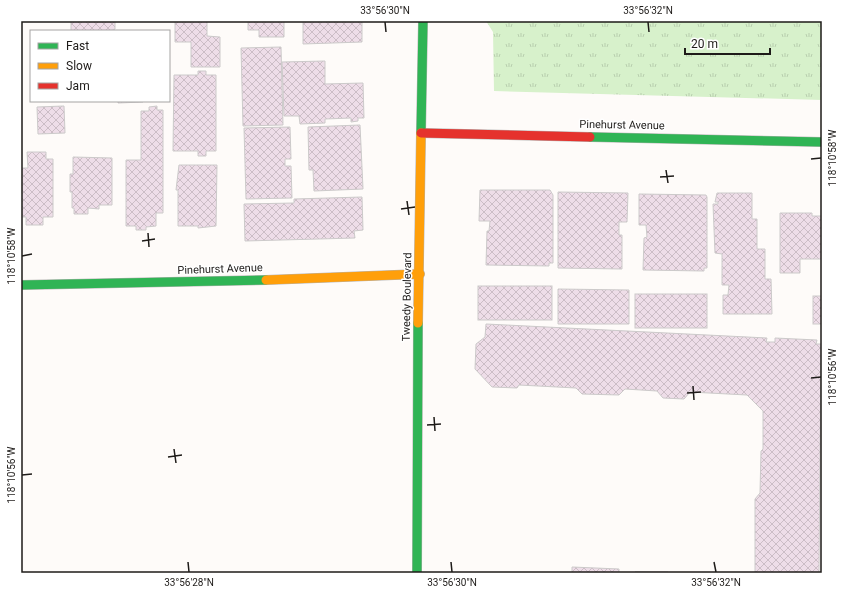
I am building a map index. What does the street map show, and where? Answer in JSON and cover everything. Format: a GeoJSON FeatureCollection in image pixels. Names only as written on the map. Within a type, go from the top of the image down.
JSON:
{"type":"FeatureCollection","features":[{"type":"Feature","properties":{"kind":"street","name":"Tweedy Boulevard"},"geometry":{"type":"LineString","coordinates":[[417,573],[417,411],[423,21]]}},
{"type":"Feature","properties":{"kind":"street","name":"Pinehurst Avenue"},"geometry":{"type":"LineString","coordinates":[[421,133],[822,142]]}},
{"type":"Feature","properties":{"kind":"street","name":"Pinehurst Avenue"},"geometry":{"type":"LineString","coordinates":[[21,285],[228,281],[420,274]]}},
{"type":"Feature","properties":{"kind":"green space"},"geometry":{"type":"Polygon","coordinates":[[[486,21],[822,21],[822,100],[494,91],[493,32],[486,21]]]}},
{"type":"Feature","properties":{"kind":"building"},"geometry":{"type":"Polygon","coordinates":[[[71,21],[115,21],[115,29],[113,30],[71,30],[71,21]]]}},
{"type":"Feature","properties":{"kind":"building"},"geometry":{"type":"Polygon","coordinates":[[[175,21],[207,21],[207,36],[220,37],[220,67],[191,67],[191,42],[175,42],[175,21]]]}},
{"type":"Feature","properties":{"kind":"building"},"geometry":{"type":"Polygon","coordinates":[[[248,21],[284,21],[284,37],[259,37],[259,30],[248,30],[248,21]]]}},
{"type":"Feature","properties":{"kind":"building"},"geometry":{"type":"Polygon","coordinates":[[[303,21],[362,21],[362,42],[303,44],[303,21]]]}},
{"type":"Feature","properties":{"kind":"building"},"geometry":{"type":"Polygon","coordinates":[[[281,47],[283,125],[243,126],[241,48],[281,47]]]}},
{"type":"Feature","properties":{"kind":"building"},"geometry":{"type":"Polygon","coordinates":[[[325,61],[325,84],[363,83],[364,118],[358,118],[358,121],[351,122],[351,118],[325,119],[325,123],[300,124],[299,116],[284,116],[282,62],[325,61]]]}},
{"type":"Feature","properties":{"kind":"building"},"geometry":{"type":"Polygon","coordinates":[[[198,71],[206,71],[206,75],[216,75],[216,151],[206,151],[206,156],[198,156],[198,151],[173,151],[174,75],[198,75],[198,71]]]}},
{"type":"Feature","properties":{"kind":"building"},"geometry":{"type":"Polygon","coordinates":[[[118,102],[143,102],[118,103],[118,102]]]}},
{"type":"Feature","properties":{"kind":"building"},"geometry":{"type":"Polygon","coordinates":[[[64,106],[65,133],[38,134],[37,107],[64,106]]]}},
{"type":"Feature","properties":{"kind":"building"},"geometry":{"type":"Polygon","coordinates":[[[157,106],[157,110],[163,110],[163,213],[156,213],[156,226],[146,227],[146,230],[136,230],[136,226],[126,226],[126,160],[141,160],[141,111],[149,111],[149,107],[157,106]]]}},
{"type":"Feature","properties":{"kind":"building"},"geometry":{"type":"Polygon","coordinates":[[[360,125],[363,189],[314,191],[313,170],[309,170],[308,127],[360,125]]]}},
{"type":"Feature","properties":{"kind":"building"},"geometry":{"type":"Polygon","coordinates":[[[290,127],[291,159],[285,159],[285,166],[291,166],[292,198],[246,199],[244,128],[290,127]]]}},
{"type":"Feature","properties":{"kind":"building"},"geometry":{"type":"Polygon","coordinates":[[[27,152],[46,152],[46,159],[53,159],[53,217],[43,217],[43,225],[26,225],[26,217],[21,217],[21,168],[28,168],[27,152]]]}},
{"type":"Feature","properties":{"kind":"building"},"geometry":{"type":"Polygon","coordinates":[[[73,157],[112,158],[112,205],[99,205],[99,209],[88,208],[88,214],[74,214],[74,208],[72,208],[72,192],[70,192],[70,174],[73,174],[73,157]]]}},
{"type":"Feature","properties":{"kind":"building"},"geometry":{"type":"Polygon","coordinates":[[[179,165],[217,165],[216,226],[198,228],[198,226],[178,226],[178,190],[176,190],[179,165]]]}},
{"type":"Feature","properties":{"kind":"building"},"geometry":{"type":"Polygon","coordinates":[[[480,190],[550,190],[553,195],[553,263],[549,263],[549,266],[486,265],[487,231],[489,231],[490,221],[479,221],[480,190]]]}},
{"type":"Feature","properties":{"kind":"building"},"geometry":{"type":"Polygon","coordinates":[[[558,192],[628,193],[627,222],[619,222],[619,235],[622,235],[622,269],[558,268],[558,192]]]}},
{"type":"Feature","properties":{"kind":"building"},"geometry":{"type":"Polygon","coordinates":[[[717,193],[752,193],[752,219],[757,219],[757,249],[765,249],[765,279],[771,279],[772,314],[723,314],[723,295],[728,295],[729,285],[722,285],[722,254],[715,253],[713,204],[718,204],[718,202],[715,202],[717,193]]]}},
{"type":"Feature","properties":{"kind":"building"},"geometry":{"type":"Polygon","coordinates":[[[639,194],[706,195],[707,268],[704,268],[704,271],[643,270],[644,238],[647,237],[646,225],[639,225],[639,194]]]}},
{"type":"Feature","properties":{"kind":"building"},"geometry":{"type":"Polygon","coordinates":[[[362,197],[363,230],[354,231],[355,238],[245,241],[244,204],[294,203],[294,199],[362,197]]]}},
{"type":"Feature","properties":{"kind":"building"},"geometry":{"type":"Polygon","coordinates":[[[780,213],[812,213],[812,216],[822,216],[822,259],[800,259],[800,273],[780,273],[780,213]]]}},
{"type":"Feature","properties":{"kind":"building"},"geometry":{"type":"Polygon","coordinates":[[[478,286],[552,286],[552,320],[478,320],[478,286]]]}},
{"type":"Feature","properties":{"kind":"building"},"geometry":{"type":"Polygon","coordinates":[[[558,289],[629,290],[629,324],[558,324],[558,289]]]}},
{"type":"Feature","properties":{"kind":"building"},"geometry":{"type":"Polygon","coordinates":[[[635,294],[707,294],[707,328],[635,328],[635,294]]]}},
{"type":"Feature","properties":{"kind":"building"},"geometry":{"type":"Polygon","coordinates":[[[813,296],[822,296],[822,324],[813,324],[813,296]]]}},
{"type":"Feature","properties":{"kind":"building"},"geometry":{"type":"Polygon","coordinates":[[[486,324],[767,338],[766,342],[775,342],[775,338],[817,340],[816,344],[821,344],[819,573],[755,573],[755,499],[760,493],[761,451],[763,449],[763,411],[747,395],[690,392],[684,399],[663,398],[657,391],[625,389],[619,395],[582,394],[576,388],[519,385],[517,388],[492,387],[475,369],[476,344],[485,337],[486,324]]]}},
{"type":"Feature","properties":{"kind":"building"},"geometry":{"type":"Polygon","coordinates":[[[572,567],[619,569],[619,573],[572,573],[572,567]]]}},
{"type":"Feature","properties":{"kind":"building"},"geometry":{"type":"Polygon","coordinates":[[[635,572],[668,572],[668,573],[635,572]]]}},
{"type":"Feature","properties":{"kind":"traffic: fast"},"geometry":{"type":"LineString","coordinates":[[421,133],[423,21]]}},
{"type":"Feature","properties":{"kind":"traffic: fast"},"geometry":{"type":"LineString","coordinates":[[590,137],[822,142]]}},
{"type":"Feature","properties":{"kind":"traffic: fast"},"geometry":{"type":"LineString","coordinates":[[21,285],[266,280]]}},
{"type":"Feature","properties":{"kind":"traffic: fast"},"geometry":{"type":"LineString","coordinates":[[417,573],[418,323]]}},
{"type":"Feature","properties":{"kind":"traffic: slow"},"geometry":{"type":"LineString","coordinates":[[418,323],[421,133]]}},
{"type":"Feature","properties":{"kind":"traffic: slow"},"geometry":{"type":"LineString","coordinates":[[266,280],[420,274]]}},
{"type":"Feature","properties":{"kind":"traffic: jam"},"geometry":{"type":"LineString","coordinates":[[421,133],[590,137]]}}]}
